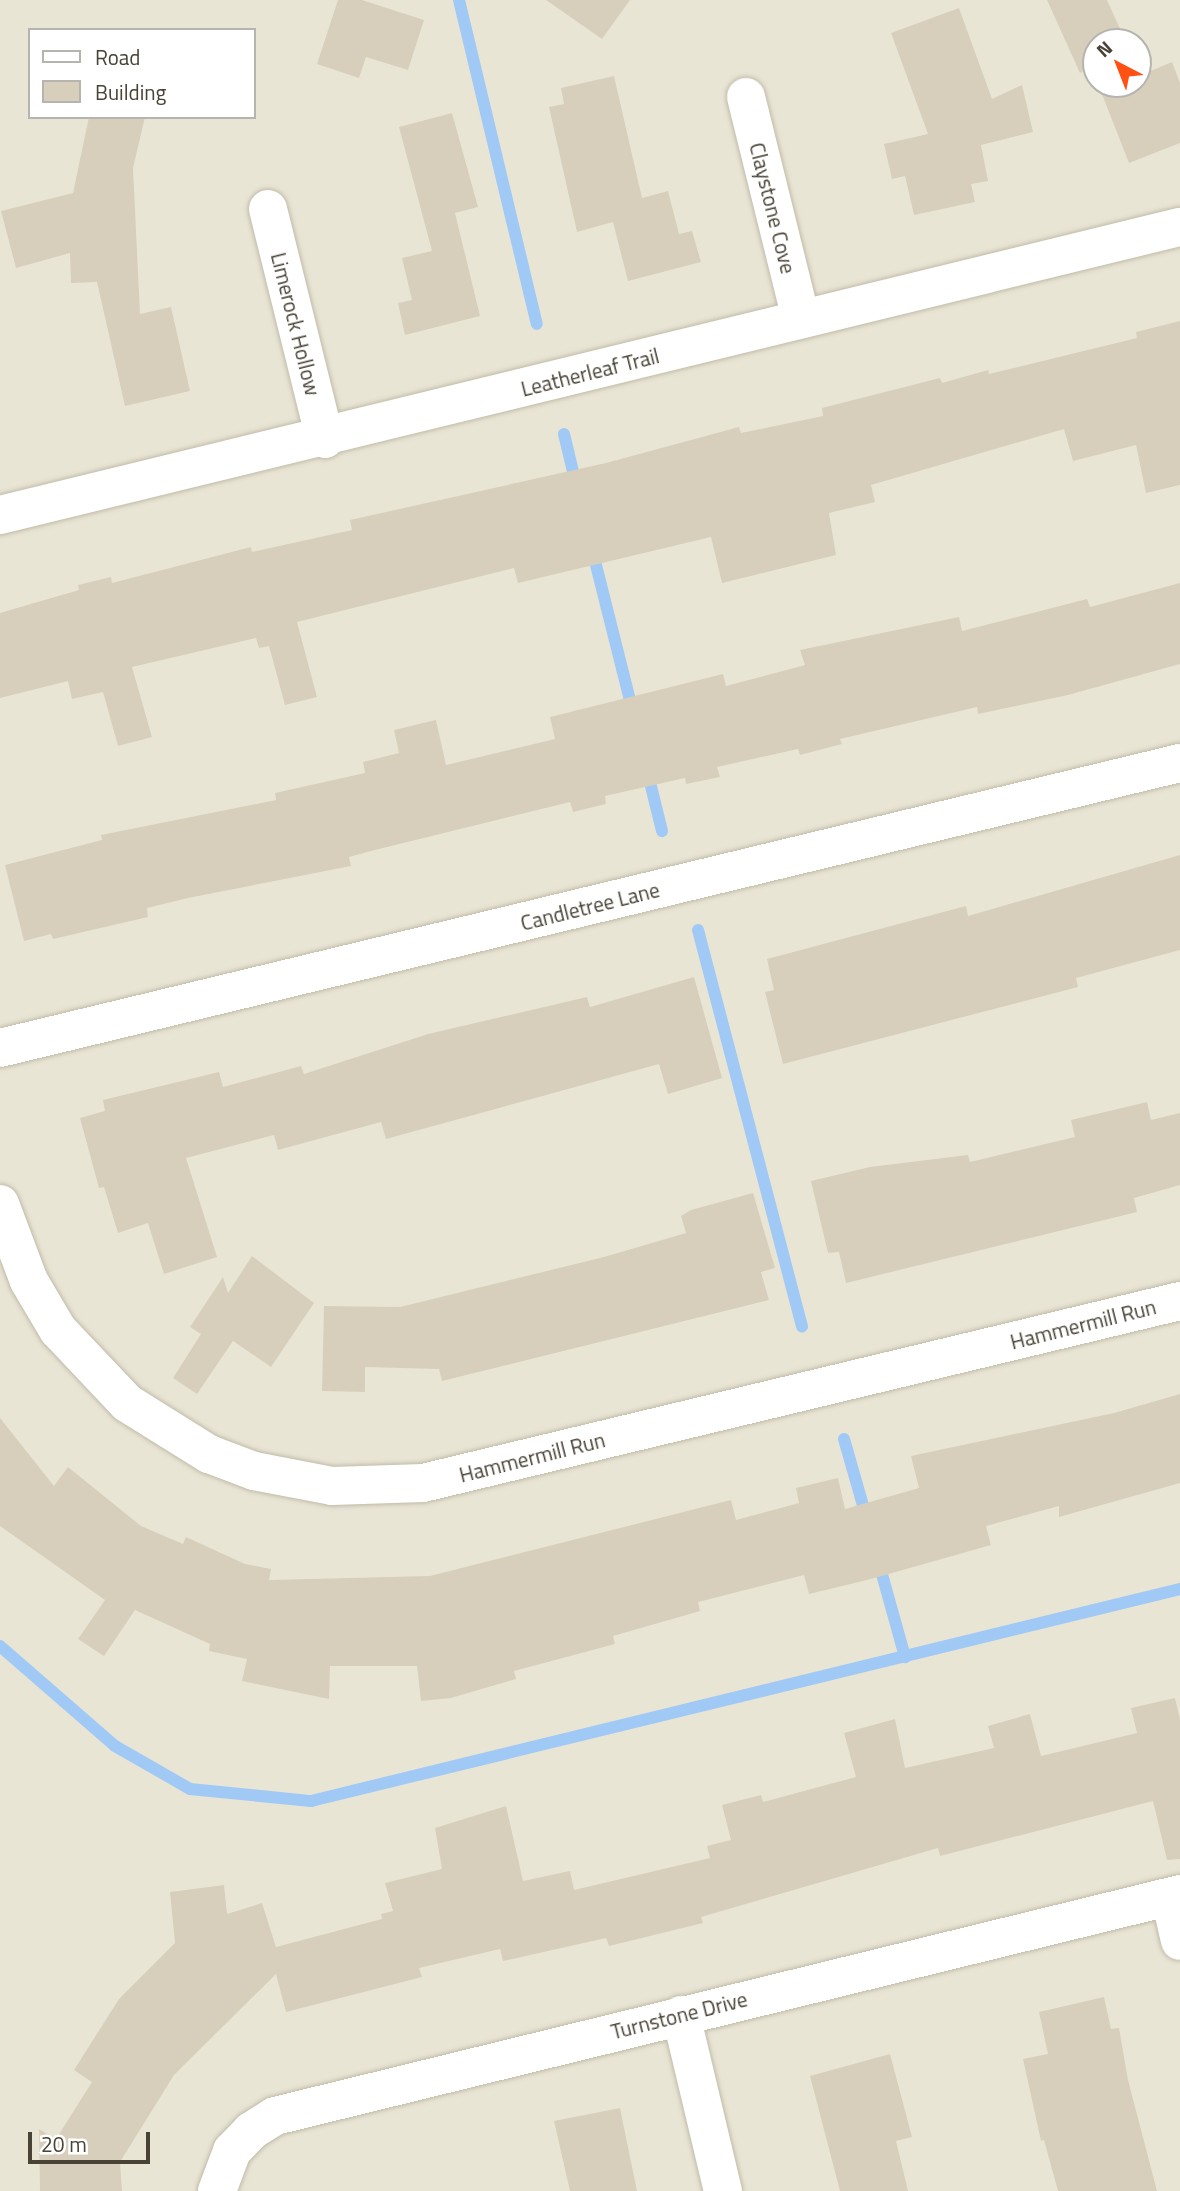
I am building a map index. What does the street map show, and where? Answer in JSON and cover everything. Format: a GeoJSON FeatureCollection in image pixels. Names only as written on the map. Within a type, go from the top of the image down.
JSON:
{"type":"FeatureCollection","features":[{"type":"Feature","properties":{"kind":"street","name":"Claystone Cove"},"geometry":{"type":"LineString","coordinates":[[746,97],[801,319]]}},
{"type":"Feature","properties":{"kind":"street","name":"Limerock Hollow"},"geometry":{"type":"LineString","coordinates":[[268,209],[324,439]]}},
{"type":"Feature","properties":{"kind":"street","name":"Leatherleaf Trail"},"geometry":{"type":"LineString","coordinates":[[0,515],[324,439],[1180,227]]}},
{"type":"Feature","properties":{"kind":"street","name":"Candletree Lane"},"geometry":{"type":"LineString","coordinates":[[0,1048],[1180,763]]}},
{"type":"Feature","properties":{"kind":"street","name":"Hammermill Run"},"geometry":{"type":"LineString","coordinates":[[0,1204],[29,1281],[58,1330],[127,1403],[209,1454],[254,1471],[332,1486],[423,1483],[1180,1301]]}},
{"type":"Feature","properties":{"kind":"street"},"geometry":{"type":"LineString","coordinates":[[1175,1895],[1180,1941]]}},
{"type":"Feature","properties":{"kind":"street","name":"Turnstone Drive"},"geometry":{"type":"LineString","coordinates":[[217,2191],[232,2151],[251,2131],[275,2116],[1175,1895]]}},
{"type":"Feature","properties":{"kind":"street"},"geometry":{"type":"LineString","coordinates":[[681,2015],[723,2191]]}},
{"type":"Feature","properties":{"kind":"shaded area"},"geometry":{"type":"Polygon","coordinates":[[[0,0],[1180,0],[1180,2191],[0,2191],[0,0]]]}},
{"type":"Feature","properties":{"kind":"building"},"geometry":{"type":"Polygon","coordinates":[[[338,0],[362,0],[424,20],[408,70],[366,57],[359,78],[317,64],[338,0]]]}},
{"type":"Feature","properties":{"kind":"building"},"geometry":{"type":"Polygon","coordinates":[[[546,0],[630,0],[602,39],[546,0]]]}},
{"type":"Feature","properties":{"kind":"building"},"geometry":{"type":"Polygon","coordinates":[[[1047,0],[1107,0],[1120,28],[1082,28],[1080,73],[1047,0]]]}},
{"type":"Feature","properties":{"kind":"building"},"geometry":{"type":"Polygon","coordinates":[[[959,8],[992,99],[1022,85],[1033,132],[981,145],[988,181],[971,184],[975,202],[914,215],[905,176],[892,179],[884,144],[928,134],[891,33],[959,8]]]}},
{"type":"Feature","properties":{"kind":"building"},"geometry":{"type":"Polygon","coordinates":[[[1172,62],[1180,83],[1180,143],[1129,163],[1103,98],[1152,98],[1152,70],[1172,62]]]}},
{"type":"Feature","properties":{"kind":"building"},"geometry":{"type":"Polygon","coordinates":[[[614,76],[642,198],[668,191],[679,234],[692,231],[701,262],[628,281],[613,222],[577,232],[549,107],[564,104],[561,88],[614,76]]]}},
{"type":"Feature","properties":{"kind":"building"},"geometry":{"type":"Polygon","coordinates":[[[452,113],[478,207],[455,213],[480,316],[405,335],[398,303],[412,300],[402,258],[432,251],[399,127],[452,113]]]}},
{"type":"Feature","properties":{"kind":"building"},"geometry":{"type":"Polygon","coordinates":[[[89,119],[145,119],[133,168],[140,314],[171,307],[190,391],[125,406],[97,282],[71,283],[70,253],[16,268],[1,211],[73,193],[89,119]]]}},
{"type":"Feature","properties":{"kind":"building"},"geometry":{"type":"Polygon","coordinates":[[[1180,321],[1180,485],[1146,493],[1136,445],[1073,461],[1064,429],[871,485],[875,502],[829,513],[836,555],[722,583],[711,537],[518,583],[514,568],[297,622],[317,697],[285,705],[269,646],[259,648],[256,638],[132,667],[152,737],[118,746],[103,692],[72,699],[68,681],[0,698],[0,613],[79,590],[78,585],[111,577],[112,583],[251,547],[252,552],[352,530],[350,520],[606,463],[739,427],[741,433],[823,416],[822,408],[940,378],[942,383],[988,370],[989,374],[1137,338],[1136,332],[1180,321]]]}},
{"type":"Feature","properties":{"kind":"building"},"geometry":{"type":"Polygon","coordinates":[[[1180,583],[1180,664],[1068,695],[978,714],[977,707],[840,739],[842,744],[800,755],[798,749],[717,767],[720,777],[686,784],[685,778],[605,796],[606,804],[573,812],[570,802],[349,857],[351,866],[188,898],[147,908],[148,917],[53,939],[51,934],[24,941],[5,865],[102,840],[101,835],[276,800],[275,793],[365,773],[363,762],[399,753],[394,730],[436,720],[446,765],[555,739],[550,717],[723,674],[726,686],[805,665],[800,650],[959,617],[962,631],[1087,599],[1090,607],[1180,583]]]}},
{"type":"Feature","properties":{"kind":"building"},"geometry":{"type":"Polygon","coordinates":[[[1180,855],[1180,950],[1076,978],[1078,987],[783,1064],[765,992],[774,990],[767,959],[966,906],[968,916],[1180,855]]]}},
{"type":"Feature","properties":{"kind":"building"},"geometry":{"type":"Polygon","coordinates":[[[694,977],[722,1078],[668,1094],[659,1064],[386,1139],[381,1122],[278,1150],[274,1135],[186,1158],[217,1257],[164,1274],[148,1223],[118,1233],[104,1187],[99,1188],[80,1118],[105,1111],[103,1100],[219,1072],[223,1087],[301,1066],[304,1074],[428,1034],[587,997],[590,1007],[694,977]]]}},
{"type":"Feature","properties":{"kind":"building"},"geometry":{"type":"Polygon","coordinates":[[[1147,1102],[1151,1120],[1180,1113],[1180,1185],[1134,1198],[1137,1212],[846,1283],[839,1252],[828,1253],[811,1181],[870,1167],[968,1155],[970,1162],[1075,1137],[1071,1120],[1147,1102]]]}},
{"type":"Feature","properties":{"kind":"building"},"geometry":{"type":"Polygon","coordinates":[[[753,1193],[775,1268],[761,1272],[769,1300],[442,1381],[439,1369],[365,1367],[365,1392],[322,1391],[324,1306],[400,1307],[604,1257],[686,1233],[681,1216],[691,1210],[753,1193]]]}},
{"type":"Feature","properties":{"kind":"building"},"geometry":{"type":"Polygon","coordinates":[[[252,1256],[314,1303],[271,1367],[233,1341],[197,1394],[173,1378],[201,1334],[190,1327],[223,1277],[228,1293],[252,1256]]]}},
{"type":"Feature","properties":{"kind":"building"},"geometry":{"type":"Polygon","coordinates":[[[1180,1394],[1180,1483],[1059,1517],[1059,1506],[986,1526],[991,1545],[871,1579],[809,1594],[804,1575],[698,1602],[700,1611],[613,1636],[615,1644],[514,1671],[516,1679],[451,1698],[421,1701],[417,1666],[330,1666],[329,1699],[242,1681],[247,1659],[209,1651],[210,1644],[135,1610],[104,1656],[78,1639],[105,1600],[0,1526],[0,1418],[54,1486],[68,1467],[141,1526],[183,1544],[186,1537],[245,1564],[271,1569],[269,1580],[430,1576],[731,1500],[736,1520],[799,1503],[796,1488],[838,1478],[845,1509],[919,1488],[911,1456],[1114,1413],[1180,1394]]]}},
{"type":"Feature","properties":{"kind":"building"},"geometry":{"type":"Polygon","coordinates":[[[1175,1698],[1180,1719],[1180,1859],[1167,1860],[1153,1801],[940,1856],[938,1848],[701,1917],[703,1923],[609,1946],[606,1938],[503,1961],[500,1949],[419,1968],[422,1977],[286,2012],[276,1974],[174,2075],[120,2162],[122,2191],[40,2191],[39,2129],[56,2139],[92,2082],[74,2070],[119,1999],[175,1943],[170,1892],[224,1885],[227,1914],[262,1903],[276,1947],[382,1919],[381,1914],[393,1911],[385,1883],[442,1869],[435,1828],[506,1806],[523,1881],[570,1871],[574,1890],[710,1858],[707,1846],[731,1840],[722,1805],[761,1795],[763,1802],[856,1777],[844,1733],[895,1719],[905,1768],[994,1748],[988,1726],[1030,1714],[1041,1756],[1137,1733],[1131,1708],[1175,1698]]]}},
{"type":"Feature","properties":{"kind":"building"},"geometry":{"type":"Polygon","coordinates":[[[1104,1997],[1111,2029],[1119,2028],[1128,2080],[1157,2191],[1058,2191],[1044,2140],[1041,2141],[1023,2059],[1048,2054],[1039,2012],[1104,1997]]]}},
{"type":"Feature","properties":{"kind":"building"},"geometry":{"type":"Polygon","coordinates":[[[890,2054],[912,2137],[896,2141],[908,2191],[840,2191],[810,2076],[890,2054]]]}},
{"type":"Feature","properties":{"kind":"building"},"geometry":{"type":"Polygon","coordinates":[[[620,2108],[637,2191],[570,2191],[554,2121],[620,2108]]]}},
{"type":"Feature","properties":{"kind":"waterway"},"geometry":{"type":"LineString","coordinates":[[459,0],[537,324]]}},
{"type":"Feature","properties":{"kind":"waterway"},"geometry":{"type":"LineString","coordinates":[[564,434],[576,484]]}},
{"type":"Feature","properties":{"kind":"waterway"},"geometry":{"type":"LineString","coordinates":[[592,549],[633,712]]}},
{"type":"Feature","properties":{"kind":"waterway"},"geometry":{"type":"LineString","coordinates":[[647,770],[662,831]]}},
{"type":"Feature","properties":{"kind":"waterway"},"geometry":{"type":"LineString","coordinates":[[698,930],[802,1327]]}},
{"type":"Feature","properties":{"kind":"waterway"},"geometry":{"type":"LineString","coordinates":[[844,1439],[867,1519]]}},
{"type":"Feature","properties":{"kind":"waterway"},"geometry":{"type":"LineString","coordinates":[[878,1560],[905,1657]]}},
{"type":"Feature","properties":{"kind":"waterway"},"geometry":{"type":"LineString","coordinates":[[0,1646],[115,1746],[190,1789],[311,1801],[1180,1589]]}}]}
